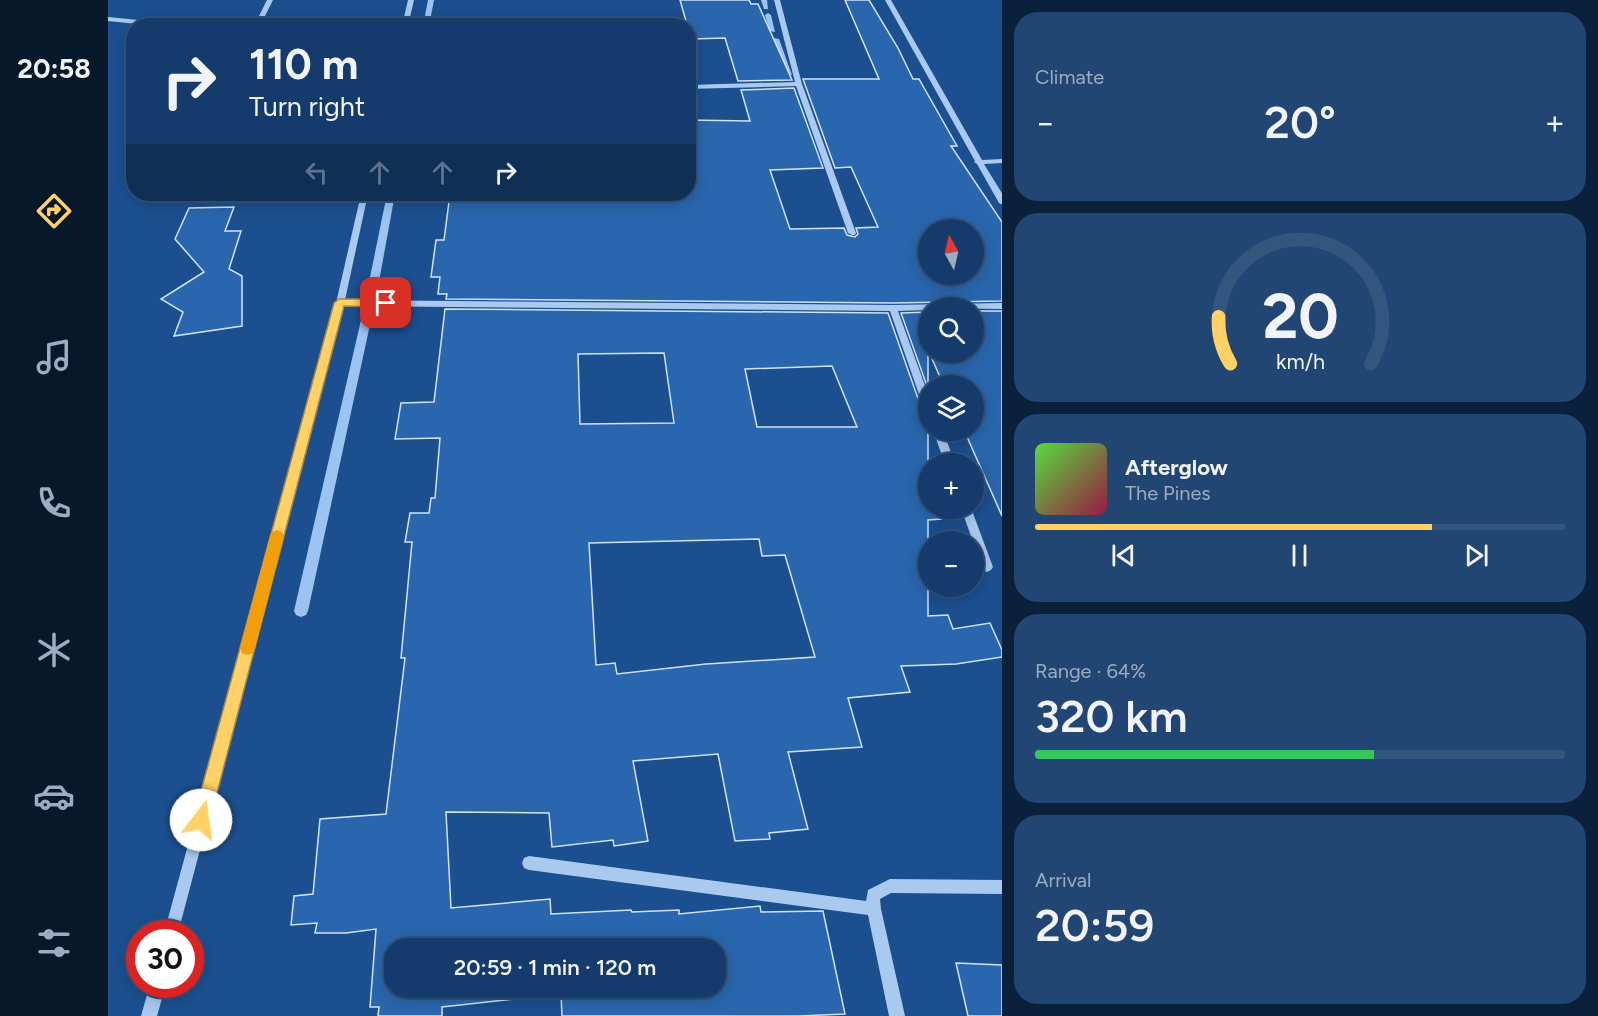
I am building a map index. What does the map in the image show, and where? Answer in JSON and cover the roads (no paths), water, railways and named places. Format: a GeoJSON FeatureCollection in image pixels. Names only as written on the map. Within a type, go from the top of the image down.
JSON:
{"type":"FeatureCollection","features":[{"type":"Feature","properties":{"kind":"street"},"geometry":{"type":"LineString","coordinates":[[261,18],[270,0]]}},
{"type":"Feature","properties":{"kind":"street"},"geometry":{"type":"LineString","coordinates":[[407,18],[411,0]]}},
{"type":"Feature","properties":{"kind":"street"},"geometry":{"type":"LineString","coordinates":[[777,0],[799,84],[852,233]]}},
{"type":"Feature","properties":{"kind":"street"},"geometry":{"type":"LineString","coordinates":[[888,0],[1002,203]]}},
{"type":"Feature","properties":{"kind":"street"},"geometry":{"type":"LineString","coordinates":[[108,19],[126,21]]}},
{"type":"Feature","properties":{"kind":"street"},"geometry":{"type":"LineString","coordinates":[[696,87],[799,84]]}},
{"type":"Feature","properties":{"kind":"street"},"geometry":{"type":"LineString","coordinates":[[978,162],[1002,161]]}},
{"type":"Feature","properties":{"kind":"street"},"geometry":{"type":"LineString","coordinates":[[174,920],[339,303],[362,201]]}},
{"type":"Feature","properties":{"kind":"street"},"geometry":{"type":"LineString","coordinates":[[339,303],[893,308],[1002,306]]}},
{"type":"Feature","properties":{"kind":"street"},"geometry":{"type":"LineString","coordinates":[[893,308],[918,378]]}},
{"type":"Feature","properties":{"kind":"street"},"geometry":{"type":"LineString","coordinates":[[970,519],[987,567]]}},
{"type":"Feature","properties":{"kind":"street"},"geometry":{"type":"LineString","coordinates":[[529,863],[874,909]]}},
{"type":"Feature","properties":{"kind":"street"},"geometry":{"type":"LineString","coordinates":[[897,1016],[873,895],[890,886],[1002,887]]}},
{"type":"Feature","properties":{"kind":"street"},"geometry":{"type":"LineString","coordinates":[[149,1016],[154,998]]}},
{"type":"Feature","properties":{"kind":"waterway"},"geometry":{"type":"LineString","coordinates":[[428,18],[431,0]]}},
{"type":"Feature","properties":{"kind":"waterway"},"geometry":{"type":"LineString","coordinates":[[764,0],[766,8]]}},
{"type":"Feature","properties":{"kind":"waterway"},"geometry":{"type":"LineString","coordinates":[[768,15],[773,31]]}},
{"type":"Feature","properties":{"kind":"waterway"},"geometry":{"type":"LineString","coordinates":[[776,39],[789,73]]}},
{"type":"Feature","properties":{"kind":"waterway"},"geometry":{"type":"LineString","coordinates":[[373,287],[390,201]]}},
{"type":"Feature","properties":{"kind":"waterway"},"geometry":{"type":"LineString","coordinates":[[301,611],[366,320]]}}]}
